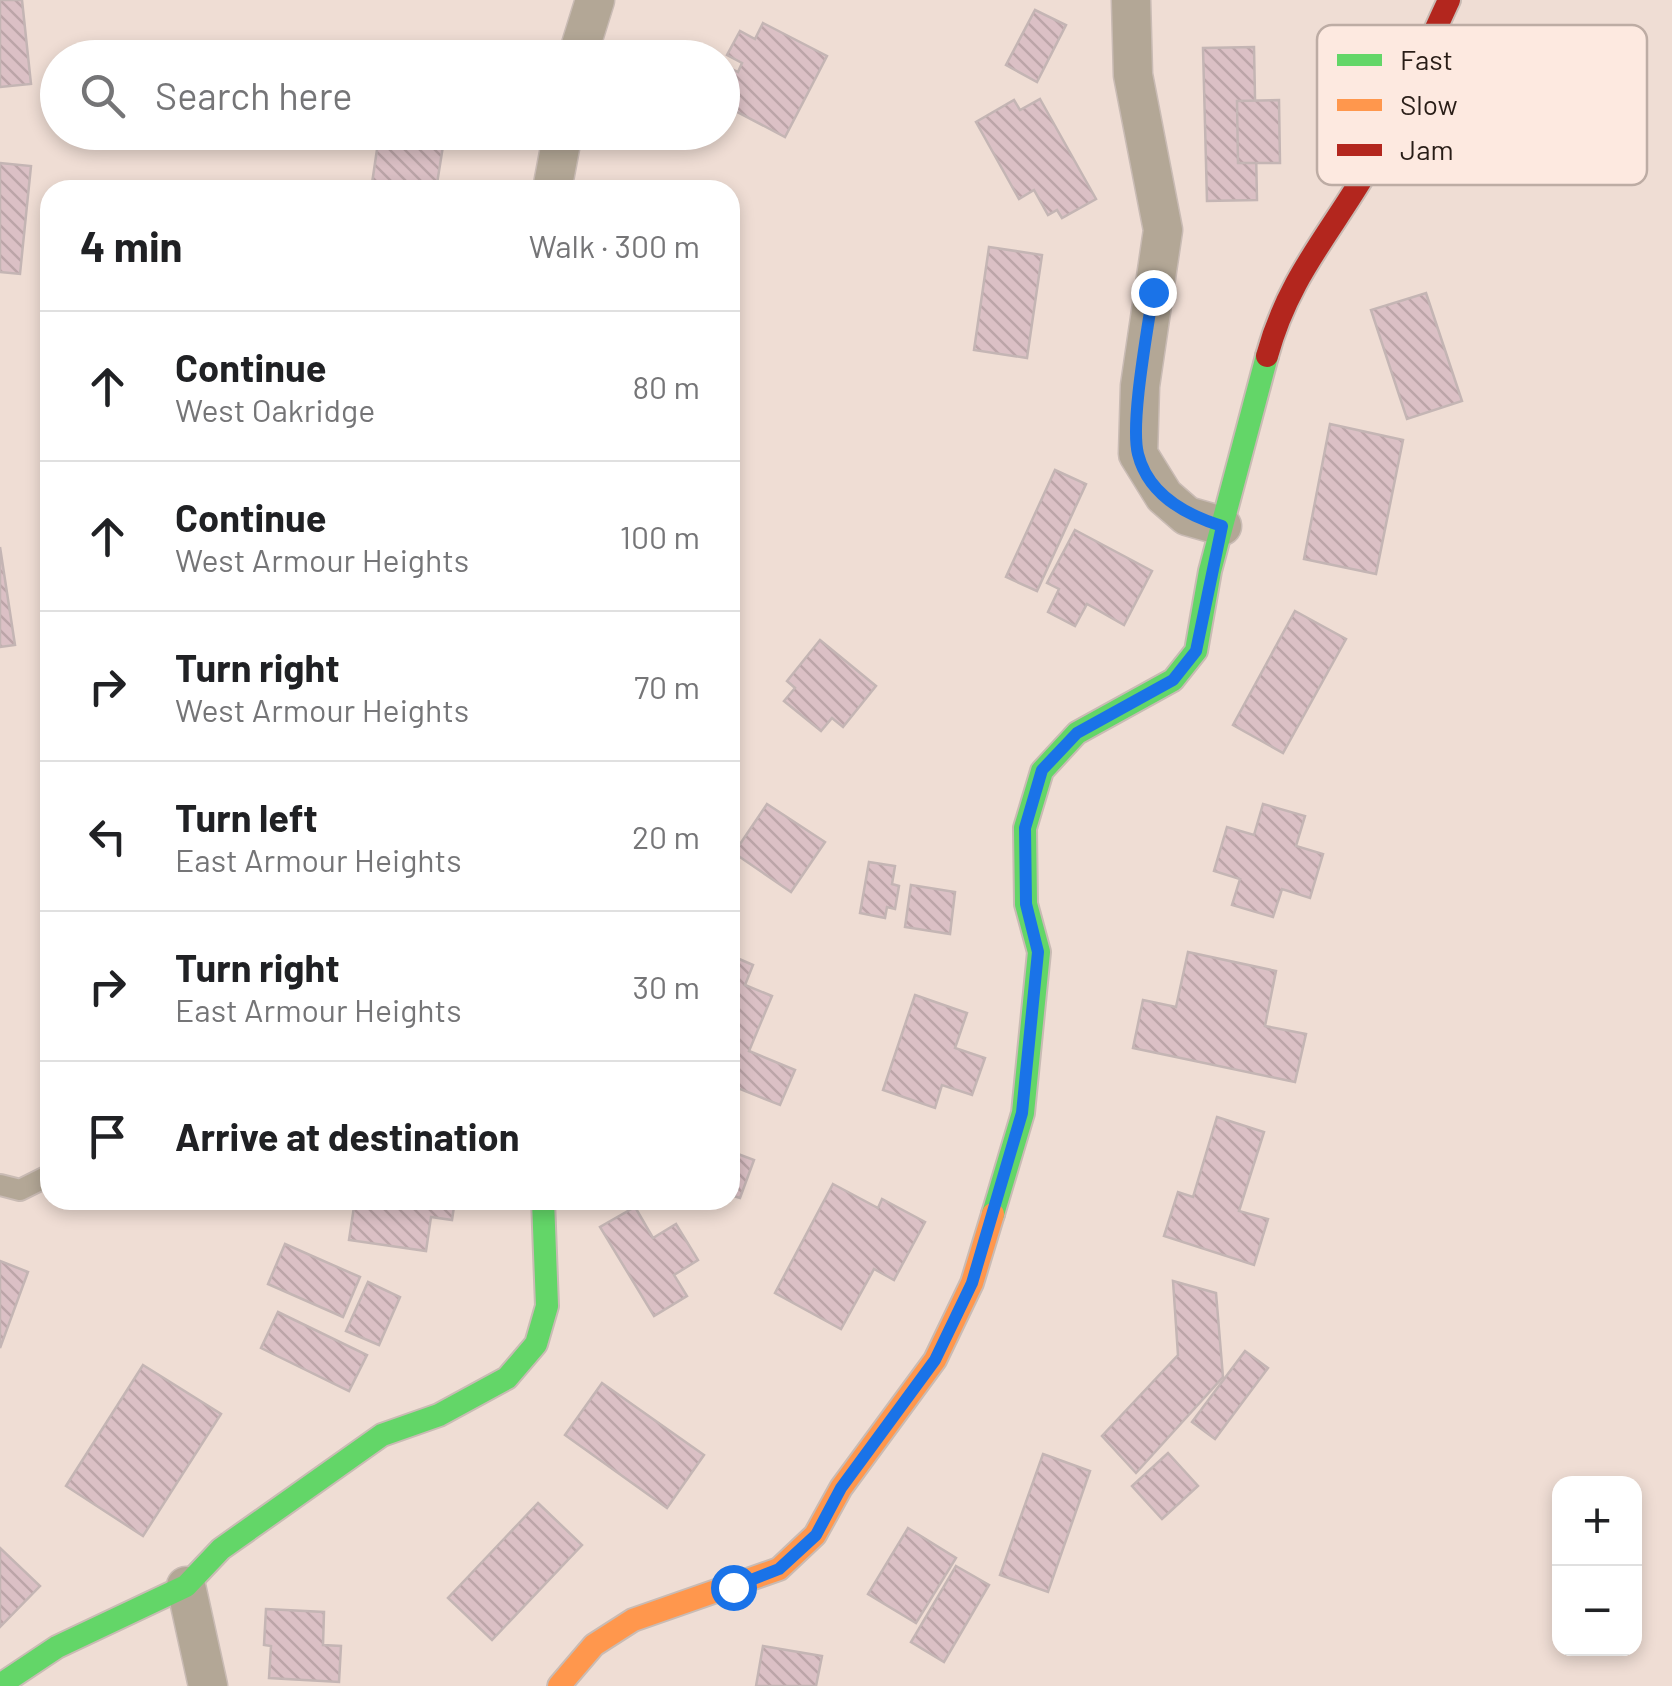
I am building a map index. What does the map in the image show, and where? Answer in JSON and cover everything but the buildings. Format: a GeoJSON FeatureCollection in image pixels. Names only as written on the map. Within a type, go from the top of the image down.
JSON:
{"type":"FeatureCollection","features":[{"type":"Feature","properties":{"kind":"street"},"geometry":{"type":"LineString","coordinates":[[583,40],[595,0]]}},
{"type":"Feature","properties":{"kind":"street"},"geometry":{"type":"LineString","coordinates":[[1131,0],[1133,75],[1163,230],[1140,386],[1138,454],[1175,506],[1187,516],[1222,526]]}},
{"type":"Feature","properties":{"kind":"street"},"geometry":{"type":"LineString","coordinates":[[1438,25],[1450,0]]}},
{"type":"Feature","properties":{"kind":"street"},"geometry":{"type":"LineString","coordinates":[[554,180],[559,150]]}},
{"type":"Feature","properties":{"kind":"street"},"geometry":{"type":"LineString","coordinates":[[559,1686],[594,1645],[633,1620],[779,1569],[816,1535],[841,1488],[935,1360],[972,1283],[1022,1113],[1038,952],[1026,904],[1025,828],[1042,770],[1077,733],[1173,680],[1196,651],[1222,526],[1276,325],[1310,252],[1357,185]]}},
{"type":"Feature","properties":{"kind":"street"},"geometry":{"type":"LineString","coordinates":[[0,1686],[57,1648],[186,1586],[221,1550],[382,1435],[440,1416],[507,1378],[536,1344],[547,1306],[544,1210]]}},
{"type":"Feature","properties":{"kind":"street"},"geometry":{"type":"LineString","coordinates":[[186,1586],[208,1686]]}},
{"type":"Feature","properties":{"kind":"lane"},"geometry":{"type":"LineString","coordinates":[[0,1185],[20,1190],[40,1180]]}},
{"type":"Feature","properties":{"kind":"traffic: fast"},"geometry":{"type":"LineString","coordinates":[[993,1214],[1023,1113],[1039,952],[1026,904],[1025,828],[1042,771],[1077,733],[1173,680],[1196,651],[1210,571],[1267,356]]}},
{"type":"Feature","properties":{"kind":"traffic: fast"},"geometry":{"type":"LineString","coordinates":[[0,1685],[57,1647],[186,1586],[221,1549],[382,1435],[439,1415],[507,1378],[536,1344],[547,1306],[543,1210]]}},
{"type":"Feature","properties":{"kind":"traffic: slow"},"geometry":{"type":"LineString","coordinates":[[559,1686],[594,1645],[633,1620],[779,1569],[815,1535],[841,1488],[935,1360],[972,1283],[993,1214]]}},
{"type":"Feature","properties":{"kind":"traffic: jam"},"geometry":{"type":"LineString","coordinates":[[1438,25],[1449,0]]}},
{"type":"Feature","properties":{"kind":"traffic: jam"},"geometry":{"type":"LineString","coordinates":[[1267,356],[1298,280],[1358,185]]}},
{"type":"Feature","properties":{"kind":"route"},"geometry":{"type":"LineString","coordinates":[[733,1587],[779,1569],[816,1535],[841,1488],[935,1360],[972,1283],[996,1214],[1022,1113],[1038,952],[1026,904],[1025,828],[1042,770],[1077,733],[1173,680],[1196,651],[1222,526],[1187,516],[1164,496],[1138,454],[1140,386],[1153,292]]}}]}
